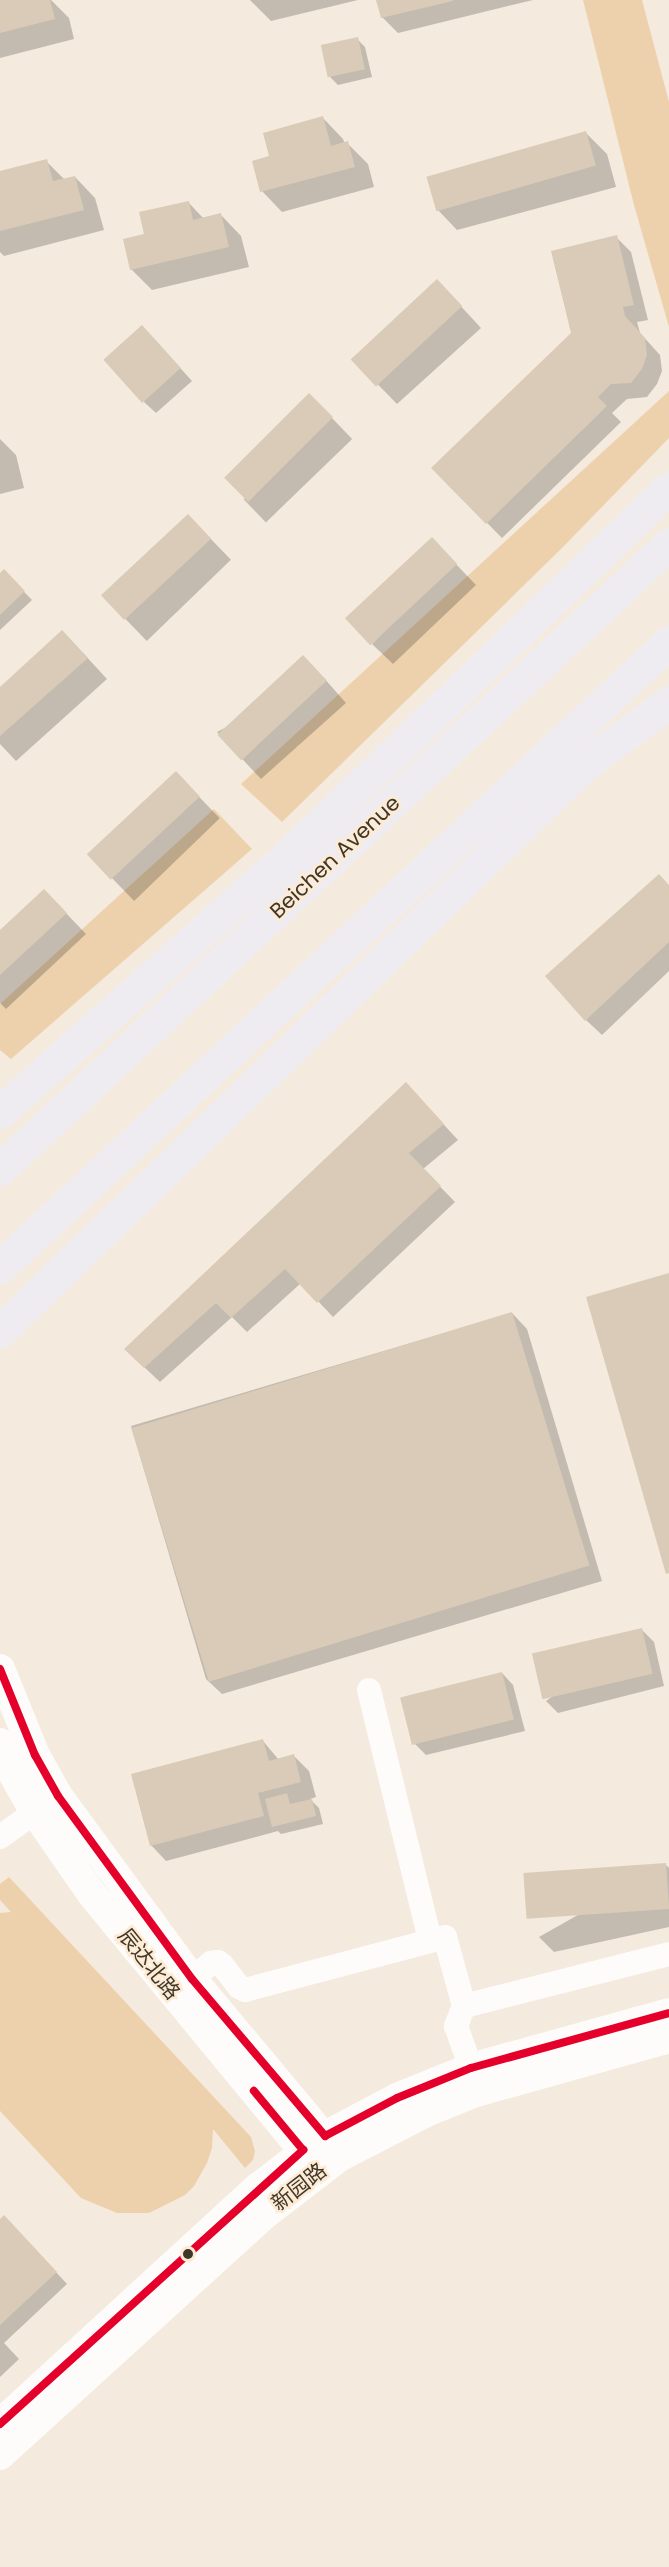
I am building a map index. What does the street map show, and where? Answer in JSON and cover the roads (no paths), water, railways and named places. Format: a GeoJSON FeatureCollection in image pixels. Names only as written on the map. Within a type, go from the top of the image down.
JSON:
{"type":"FeatureCollection","features":[{"type":"Feature","properties":{"kind":"main road"},"geometry":{"type":"LineString","coordinates":[[0,1112],[288,855],[669,488]]}},
{"type":"Feature","properties":{"kind":"main road","name":"Beichen Avenue"},"geometry":{"type":"LineString","coordinates":[[0,1169],[669,544]]}},
{"type":"Feature","properties":{"kind":"main road"},"geometry":{"type":"LineString","coordinates":[[0,1266],[669,642]]}},
{"type":"Feature","properties":{"kind":"main road"},"geometry":{"type":"LineString","coordinates":[[0,1331],[585,764],[669,702]]}},
{"type":"Feature","properties":{"kind":"street","name":"辰达北路"},"geometry":{"type":"LineString","coordinates":[[0,1669],[35,1755],[47,1804]]}},
{"type":"Feature","properties":{"kind":"street"},"geometry":{"type":"LineString","coordinates":[[369,1690],[430,1941]]}},
{"type":"Feature","properties":{"kind":"street","name":"辰达北路"},"geometry":{"type":"LineString","coordinates":[[0,1743],[11,1770],[47,1804],[183,1987],[322,2154]]}},
{"type":"Feature","properties":{"kind":"street"},"geometry":{"type":"LineString","coordinates":[[0,1837],[47,1804]]}},
{"type":"Feature","properties":{"kind":"street"},"geometry":{"type":"LineString","coordinates":[[183,1987],[210,1963],[218,1962],[245,1990],[446,1937],[464,2006],[456,2026],[471,2068]]}},
{"type":"Feature","properties":{"kind":"street"},"geometry":{"type":"LineString","coordinates":[[464,2006],[669,1954]]}},
{"type":"Feature","properties":{"kind":"street","name":"新园路"},"geometry":{"type":"LineString","coordinates":[[0,2424],[250,2195],[322,2154],[397,2098],[471,2068],[669,2013]]}},
{"type":"Feature","properties":{"kind":"street","name":"新园路"},"geometry":{"type":"LineString","coordinates":[[0,2455],[264,2215],[322,2154],[476,2092],[669,2038]]}}]}
